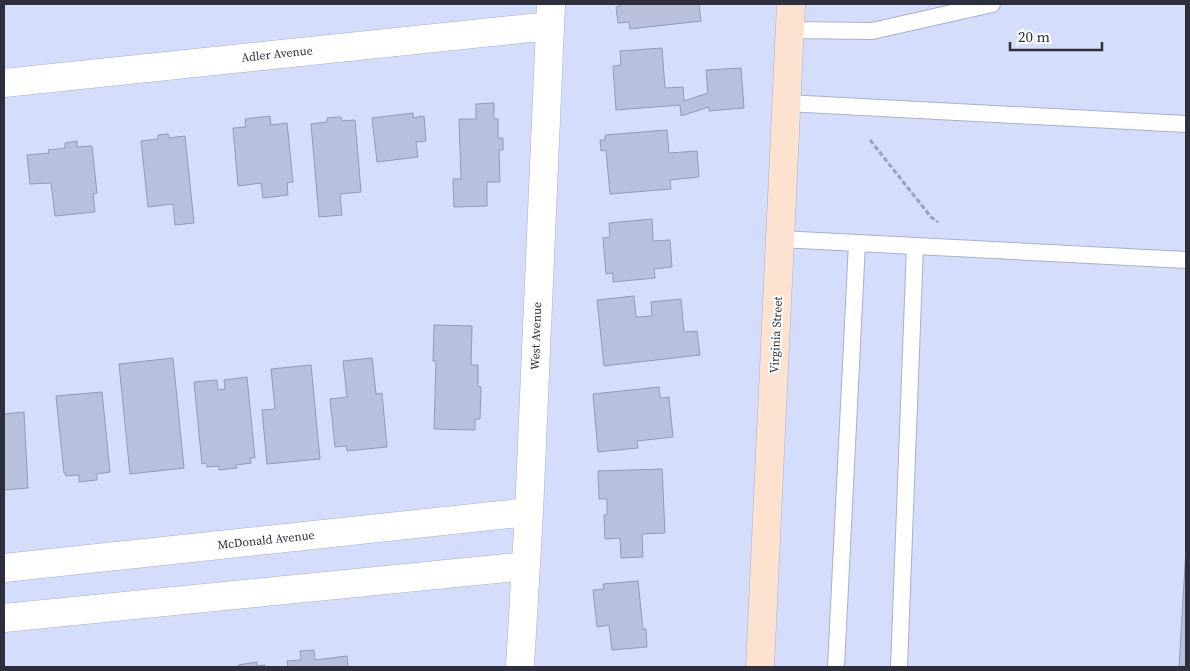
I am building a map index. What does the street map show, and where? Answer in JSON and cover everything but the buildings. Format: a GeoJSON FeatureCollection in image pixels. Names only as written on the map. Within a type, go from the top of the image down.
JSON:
{"type":"FeatureCollection","features":[{"type":"Feature","properties":{"kind":"street","name":"Adler Avenue"},"geometry":{"type":"LineString","coordinates":[[4,82],[550,15]]}},
{"type":"Feature","properties":{"kind":"street","name":"West Avenue"},"geometry":{"type":"LineString","coordinates":[[520,667],[529,512],[550,15]]}},
{"type":"Feature","properties":{"kind":"street","name":"Virginia Street"},"geometry":{"type":"LineString","coordinates":[[760,667],[790,17]]}},
{"type":"Feature","properties":{"kind":"street","name":"McDonald Avenue"},"geometry":{"type":"LineString","coordinates":[[4,568],[529,512]]}},
{"type":"Feature","properties":{"kind":"street"},"geometry":{"type":"LineString","coordinates":[[4,618],[526,566]]}},
{"type":"Feature","properties":{"kind":"lane"},"geometry":{"type":"LineString","coordinates":[[790,17],[872,32],[992,4]]}},
{"type":"Feature","properties":{"kind":"lane"},"geometry":{"type":"LineString","coordinates":[[786,103],[1186,124]]}},
{"type":"Feature","properties":{"kind":"lane"},"geometry":{"type":"LineString","coordinates":[[780,239],[1186,260]]}},
{"type":"Feature","properties":{"kind":"lane"},"geometry":{"type":"LineString","coordinates":[[836,667],[857,243]]}},
{"type":"Feature","properties":{"kind":"lane"},"geometry":{"type":"LineString","coordinates":[[899,667],[916,246]]}},
{"type":"Feature","properties":{"kind":"path"},"geometry":{"type":"LineString","coordinates":[[870,140],[938,223]]}}]}
